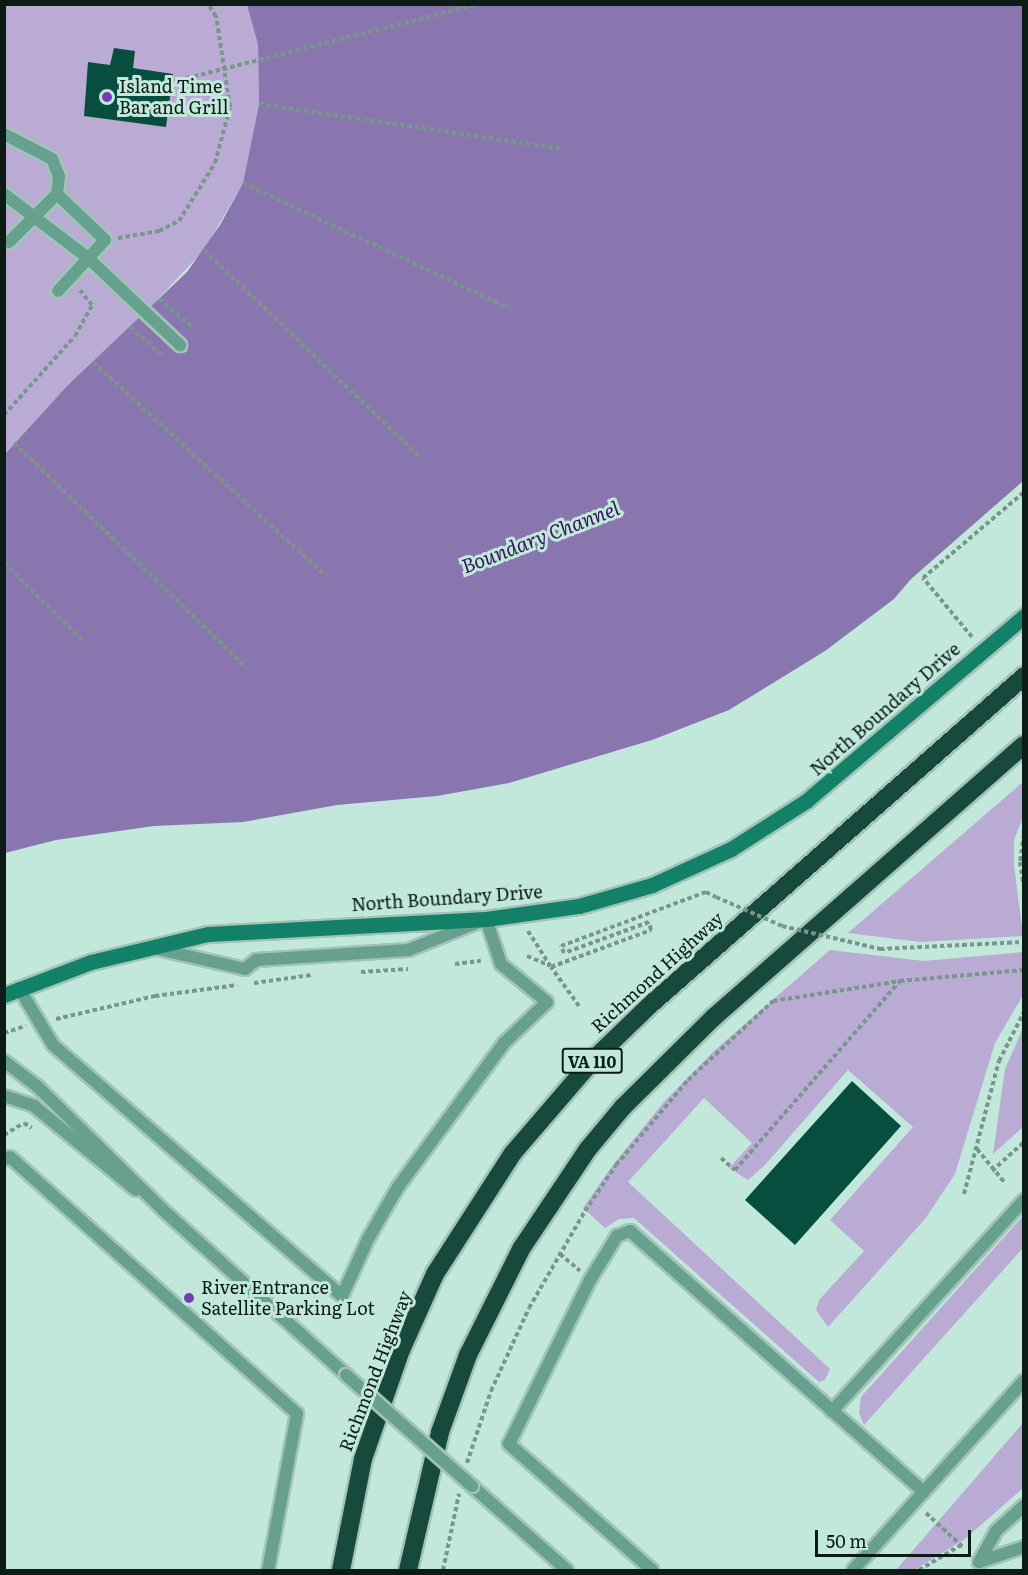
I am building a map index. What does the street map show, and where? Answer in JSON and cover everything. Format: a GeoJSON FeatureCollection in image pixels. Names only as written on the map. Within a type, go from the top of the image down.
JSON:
{"type":"FeatureCollection","features":[{"type":"Feature","properties":{"kind":"highway","name":"Richmond Highway"},"geometry":{"type":"LineString","coordinates":[[341,1570],[363,1459],[401,1350],[440,1265],[513,1153],[593,1060],[650,1005],[1023,676]]}},
{"type":"Feature","properties":{"kind":"highway","name":"VA 110"},"geometry":{"type":"LineString","coordinates":[[408,1570],[426,1484],[452,1394],[492,1303],[521,1249],[588,1149],[623,1107],[714,1017],[1023,745]]}},
{"type":"Feature","properties":{"kind":"highway"},"geometry":{"type":"LineString","coordinates":[[420,1570],[426,1484]]}},
{"type":"Feature","properties":{"kind":"street","name":"North Boundary Drive"},"geometry":{"type":"LineString","coordinates":[[4,995],[91,962],[150,947],[240,930],[486,919],[602,900],[678,875],[731,849],[828,785],[1023,616]]}},
{"type":"Feature","properties":{"kind":"lane"},"geometry":{"type":"LineString","coordinates":[[4,134],[52,159],[59,176],[57,194],[9,242]]}},
{"type":"Feature","properties":{"kind":"lane"},"geometry":{"type":"LineString","coordinates":[[4,194],[33,219],[87,258],[180,345]]}},
{"type":"Feature","properties":{"kind":"lane"},"geometry":{"type":"LineString","coordinates":[[57,194],[105,240],[58,291]]}},
{"type":"Feature","properties":{"kind":"lane"},"geometry":{"type":"LineString","coordinates":[[19,988],[53,1045],[342,1296],[368,1239],[398,1187],[504,1043],[547,1002],[501,964],[486,919],[408,951],[256,960],[245,969],[150,947]]}},
{"type":"Feature","properties":{"kind":"lane"},"geometry":{"type":"LineString","coordinates":[[4,1060],[79,1125],[163,1210]]}},
{"type":"Feature","properties":{"kind":"lane"},"geometry":{"type":"LineString","coordinates":[[4,1096],[34,1106],[163,1210],[466,1486],[567,1570]]}},
{"type":"Feature","properties":{"kind":"lane"},"geometry":{"type":"LineString","coordinates":[[4,1159],[10,1157],[297,1414],[268,1570]]}},
{"type":"Feature","properties":{"kind":"lane"},"geometry":{"type":"LineString","coordinates":[[832,1411],[1023,1200]]}},
{"type":"Feature","properties":{"kind":"lane"},"geometry":{"type":"LineString","coordinates":[[652,1570],[508,1444],[590,1280],[617,1236],[630,1231],[924,1492]]}},
{"type":"Feature","properties":{"kind":"lane"},"geometry":{"type":"LineString","coordinates":[[853,1570],[1023,1381]]}},
{"type":"Feature","properties":{"kind":"lane"},"geometry":{"type":"LineString","coordinates":[[1023,1506],[996,1531],[979,1562],[1023,1547]]}},
{"type":"Feature","properties":{"kind":"path"},"geometry":{"type":"LineString","coordinates":[[105,240],[159,231],[179,221],[215,163],[230,107],[216,16],[207,4]]}},
{"type":"Feature","properties":{"kind":"path"},"geometry":{"type":"LineString","coordinates":[[172,82],[225,66],[477,4]]}},
{"type":"Feature","properties":{"kind":"path"},"geometry":{"type":"LineString","coordinates":[[259,104],[562,149]]}},
{"type":"Feature","properties":{"kind":"path"},"geometry":{"type":"LineString","coordinates":[[243,183],[509,308]]}},
{"type":"Feature","properties":{"kind":"path"},"geometry":{"type":"LineString","coordinates":[[204,250],[419,456]]}},
{"type":"Feature","properties":{"kind":"path"},"geometry":{"type":"LineString","coordinates":[[4,415],[75,336],[92,305],[69,279]]}},
{"type":"Feature","properties":{"kind":"path"},"geometry":{"type":"LineString","coordinates":[[159,299],[191,326]]}},
{"type":"Feature","properties":{"kind":"path"},"geometry":{"type":"LineString","coordinates":[[130,327],[164,357]]}},
{"type":"Feature","properties":{"kind":"path"},"geometry":{"type":"LineString","coordinates":[[93,362],[326,576]]}},
{"type":"Feature","properties":{"kind":"path"},"geometry":{"type":"LineString","coordinates":[[14,443],[245,666]]}},
{"type":"Feature","properties":{"kind":"path"},"geometry":{"type":"LineString","coordinates":[[972,637],[923,578],[1023,492]]}},
{"type":"Feature","properties":{"kind":"path"},"geometry":{"type":"LineString","coordinates":[[4,563],[84,642]]}},
{"type":"Feature","properties":{"kind":"path"},"geometry":{"type":"LineString","coordinates":[[1023,834],[1020,862],[1023,887]]}},
{"type":"Feature","properties":{"kind":"path"},"geometry":{"type":"LineString","coordinates":[[527,956],[551,967],[651,930],[649,922],[564,953],[561,946],[706,892],[782,926],[880,949],[1023,942]]}},
{"type":"Feature","properties":{"kind":"path"},"geometry":{"type":"LineString","coordinates":[[528,931],[579,1006]]}},
{"type":"Feature","properties":{"kind":"path"},"geometry":{"type":"LineString","coordinates":[[455,964],[481,961]]}},
{"type":"Feature","properties":{"kind":"path"},"geometry":{"type":"LineString","coordinates":[[464,1474],[490,1391],[529,1308],[616,1165],[688,1080],[773,1001],[900,981],[1023,970]]}},
{"type":"Feature","properties":{"kind":"path"},"geometry":{"type":"LineString","coordinates":[[4,1033],[155,996],[311,975]]}},
{"type":"Feature","properties":{"kind":"path"},"geometry":{"type":"LineString","coordinates":[[721,1158],[735,1170],[900,981]]}},
{"type":"Feature","properties":{"kind":"path"},"geometry":{"type":"LineString","coordinates":[[964,1194],[999,1061],[1023,1012]]}},
{"type":"Feature","properties":{"kind":"path"},"geometry":{"type":"LineString","coordinates":[[992,1171],[1023,1142]]}},
{"type":"Feature","properties":{"kind":"path"},"geometry":{"type":"LineString","coordinates":[[977,1149],[992,1171],[1005,1183]]}},
{"type":"Feature","properties":{"kind":"path"},"geometry":{"type":"LineString","coordinates":[[560,1254],[590,1280]]}},
{"type":"Feature","properties":{"kind":"path"},"geometry":{"type":"LineString","coordinates":[[443,1570],[466,1486]]}},
{"type":"Feature","properties":{"kind":"path"},"geometry":{"type":"LineString","coordinates":[[914,1502],[963,1546],[919,1570]]}},
{"type":"Feature","properties":{"kind":"shaded area"},"geometry":{"type":"Polygon","coordinates":[[[5,5],[247,5],[258,45],[259,104],[243,183],[204,250],[143,315],[67,386],[5,454],[5,5]]]}},
{"type":"Feature","properties":{"kind":"shaded area"},"geometry":{"type":"Polygon","coordinates":[[[1023,782],[1023,817],[1014,840],[1014,865],[1023,936],[920,942],[848,933],[1023,782]]]}},
{"type":"Feature","properties":{"kind":"shaded area"},"geometry":{"type":"Polygon","coordinates":[[[830,950],[924,961],[1023,952],[1023,995],[995,1043],[955,1174],[925,1219],[828,1327],[816,1310],[819,1300],[864,1251],[830,1220],[913,1127],[848,1070],[765,1165],[748,1180],[729,1168],[752,1143],[704,1098],[628,1182],[830,1369],[825,1380],[819,1382],[634,1218],[619,1219],[605,1228],[583,1208],[613,1165],[663,1103],[714,1051],[830,950]]]}},
{"type":"Feature","properties":{"kind":"shaded area"},"geometry":{"type":"Polygon","coordinates":[[[1023,1028],[1023,1127],[993,1154],[1005,1069],[1023,1028]]]}},
{"type":"Feature","properties":{"kind":"shaded area"},"geometry":{"type":"Polygon","coordinates":[[[1023,1216],[1023,1248],[864,1425],[859,1413],[861,1397],[1023,1216]]]}},
{"type":"Feature","properties":{"kind":"shaded area"},"geometry":{"type":"Polygon","coordinates":[[[1023,1423],[1023,1488],[965,1539],[914,1570],[896,1570],[1023,1423]]]}},
{"type":"Feature","properties":{"kind":"water","name":"Boundary Channel"},"geometry":{"type":"Polygon","coordinates":[[[247,5],[1023,5],[1023,481],[911,579],[894,599],[825,651],[729,710],[652,740],[509,783],[437,796],[337,805],[243,822],[154,826],[56,840],[5,853],[5,454],[67,386],[187,272],[220,225],[243,183],[259,104],[258,45],[247,5]]]}},
{"type":"Feature","properties":{"kind":"building"},"geometry":{"type":"Polygon","coordinates":[[[114,48],[135,51],[133,68],[173,74],[166,127],[84,116],[88,62],[110,65],[114,48]]]}},
{"type":"Feature","properties":{"kind":"building"},"geometry":{"type":"Polygon","coordinates":[[[852,1081],[901,1126],[795,1245],[745,1200],[852,1081]]]}},
{"type":"Feature","properties":{"kind":"place","name":"Island Time Bar and Grill"},"geometry":{"type":"Point","coordinates":[107,97]}},
{"type":"Feature","properties":{"kind":"place","name":"River Entrance Satellite Parking Lot"},"geometry":{"type":"Point","coordinates":[189,1298]}}]}
